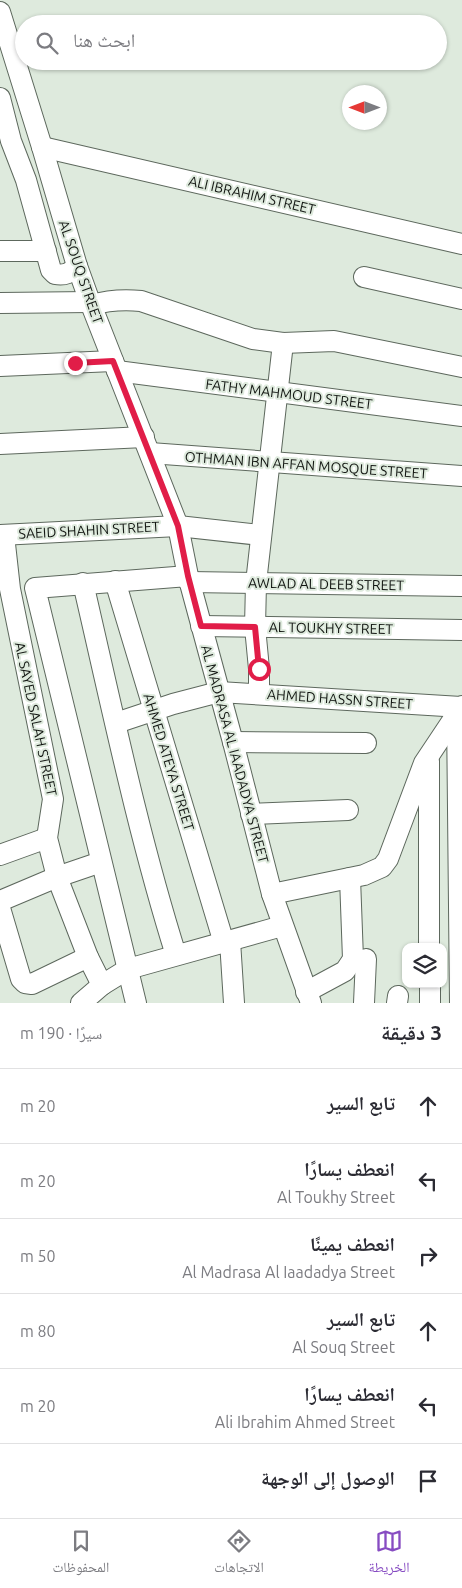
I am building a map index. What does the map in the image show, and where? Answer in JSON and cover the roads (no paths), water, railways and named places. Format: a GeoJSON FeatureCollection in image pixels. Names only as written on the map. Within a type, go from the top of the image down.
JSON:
{"type":"FeatureCollection","features":[{"type":"Feature","properties":{"kind":"street","name":"AL SOUQ STREET"},"geometry":{"type":"LineString","coordinates":[[0,12],[15,60]]}},
{"type":"Feature","properties":{"kind":"street","name":"AL SOUQ STREET"},"geometry":{"type":"LineString","coordinates":[[18,70],[90,304],[178,526]]}},
{"type":"Feature","properties":{"kind":"street"},"geometry":{"type":"LineString","coordinates":[[0,98],[11,141],[26,180],[51,270],[55,274],[63,276],[77,266]]}},
{"type":"Feature","properties":{"kind":"street","name":"ALI IBRAHIM STREET"},"geometry":{"type":"LineString","coordinates":[[42,147],[462,244]]}},
{"type":"Feature","properties":{"kind":"street"},"geometry":{"type":"LineString","coordinates":[[0,251],[46,251]]}},
{"type":"Feature","properties":{"kind":"street"},"geometry":{"type":"LineString","coordinates":[[364,277],[462,299]]}},
{"type":"Feature","properties":{"kind":"street"},"geometry":{"type":"LineString","coordinates":[[0,303],[90,304],[116,300],[141,301],[260,340],[283,343],[334,341],[462,367]]}},
{"type":"Feature","properties":{"kind":"street"},"geometry":{"type":"LineString","coordinates":[[259,694],[255,627],[256,583],[283,343]]}},
{"type":"Feature","properties":{"kind":"street","name":"FATHY MAHMOUD STREET"},"geometry":{"type":"LineString","coordinates":[[0,366],[115,366],[277,392],[462,416]]}},
{"type":"Feature","properties":{"kind":"street","name":"OTHMAN IBN AFFAN MOSQUE STREET"},"geometry":{"type":"LineString","coordinates":[[0,444],[147,445],[269,462],[462,476]]}},
{"type":"Feature","properties":{"kind":"street","name":"SAEID SHAHIN STREET"},"geometry":{"type":"LineString","coordinates":[[2,535],[178,526],[260,535]]}},
{"type":"Feature","properties":{"kind":"street","name":"AL MADRASA AL IAADADYA STREET"},"geometry":{"type":"LineString","coordinates":[[178,526],[188,579],[272,894],[308,998]]}},
{"type":"Feature","properties":{"kind":"street","name":"AL SAYED SALAH STREET"},"geometry":{"type":"LineString","coordinates":[[2,535],[5,590],[53,799],[47,838],[57,877],[88,957],[102,985]]}},
{"type":"Feature","properties":{"kind":"street","name":"AWLAD AL DEEB STREET"},"geometry":{"type":"LineString","coordinates":[[5,590],[115,581],[188,579],[256,583],[462,586]]}},
{"type":"Feature","properties":{"kind":"street","name":"AHMED ATEYA STREET"},"geometry":{"type":"LineString","coordinates":[[115,581],[227,942],[234,1003]]}},
{"type":"Feature","properties":{"kind":"street"},"geometry":{"type":"LineString","coordinates":[[83,583],[162,910],[176,956]]}},
{"type":"Feature","properties":{"kind":"street"},"geometry":{"type":"LineString","coordinates":[[35,588],[136,1003]]}},
{"type":"Feature","properties":{"kind":"street","name":"AL TOUKHY STREET"},"geometry":{"type":"LineString","coordinates":[[201,626],[462,630]]}},
{"type":"Feature","properties":{"kind":"street","name":"AHMED HASSN STREET"},"geometry":{"type":"LineString","coordinates":[[116,723],[219,692],[460,708]]}},
{"type":"Feature","properties":{"kind":"street"},"geometry":{"type":"LineString","coordinates":[[272,894],[350,878],[382,867],[388,859],[412,790],[424,763],[460,708]]}},
{"type":"Feature","properties":{"kind":"street"},"geometry":{"type":"LineString","coordinates":[[460,708],[460,1003]]}},
{"type":"Feature","properties":{"kind":"street"},"geometry":{"type":"LineString","coordinates":[[233,742],[366,743]]}},
{"type":"Feature","properties":{"kind":"street"},"geometry":{"type":"LineString","coordinates":[[429,755],[429,943]]}},
{"type":"Feature","properties":{"kind":"street"},"geometry":{"type":"LineString","coordinates":[[251,814],[348,810]]}},
{"type":"Feature","properties":{"kind":"street"},"geometry":{"type":"LineString","coordinates":[[0,855],[47,838]]}},
{"type":"Feature","properties":{"kind":"street"},"geometry":{"type":"LineString","coordinates":[[0,901],[57,877],[101,862]]}},
{"type":"Feature","properties":{"kind":"street"},"geometry":{"type":"LineString","coordinates":[[308,998],[345,971],[353,959],[350,878]]}},
{"type":"Feature","properties":{"kind":"street"},"geometry":{"type":"LineString","coordinates":[[0,908],[21,979],[25,984],[32,984],[88,957]]}},
{"type":"Feature","properties":{"kind":"street"},"geometry":{"type":"LineString","coordinates":[[81,1003],[102,985],[128,969],[282,926]]}},
{"type":"Feature","properties":{"kind":"street"},"geometry":{"type":"LineString","coordinates":[[364,1003],[366,958]]}},
{"type":"Feature","properties":{"kind":"street"},"geometry":{"type":"LineString","coordinates":[[430,988],[430,1003]]}}]}
